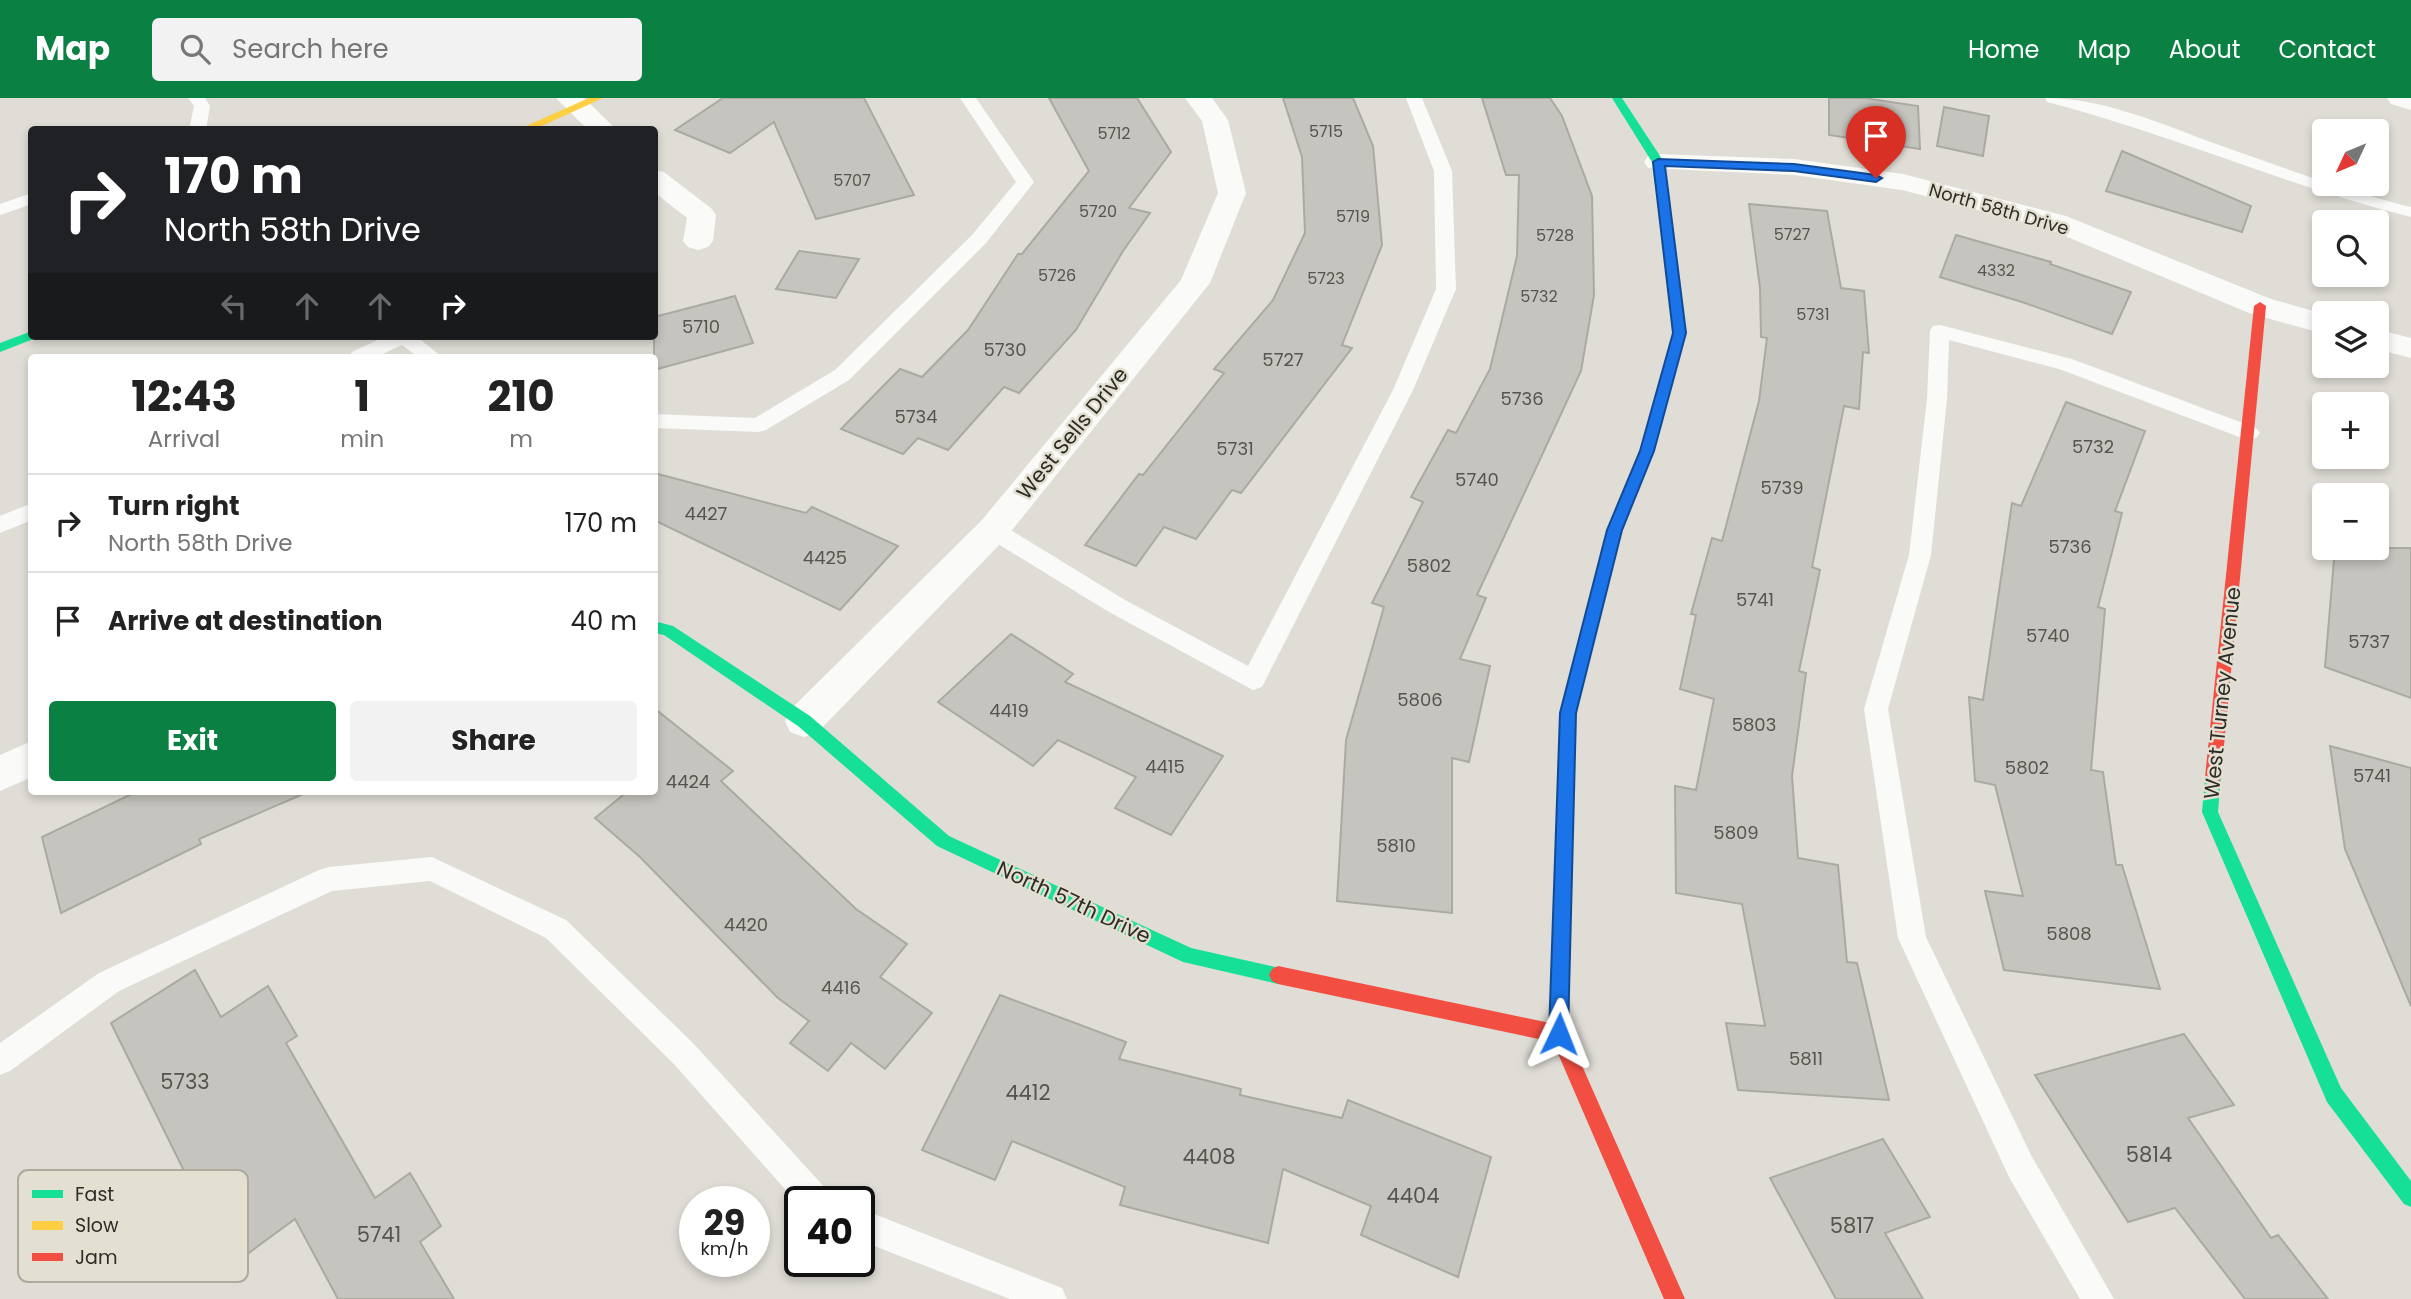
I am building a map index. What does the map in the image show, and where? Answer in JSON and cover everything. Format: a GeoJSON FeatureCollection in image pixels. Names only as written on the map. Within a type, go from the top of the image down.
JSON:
{"type":"FeatureCollection","features":[{"type":"Feature","properties":{"kind":"street","name":"West Sells Drive"},"geometry":{"type":"LineString","coordinates":[[804,721],[993,530],[1195,283],[1232,193],[1215,120],[1198,98]]}},
{"type":"Feature","properties":{"kind":"street"},"geometry":{"type":"LineString","coordinates":[[1617,98],[1658,162],[1680,333],[1647,451],[1615,530],[1568,713],[1559,1034],[1675,1299]]}},
{"type":"Feature","properties":{"kind":"street"},"geometry":{"type":"LineString","coordinates":[[2400,98],[2411,102]]}},
{"type":"Feature","properties":{"kind":"street"},"geometry":{"type":"LineString","coordinates":[[530,126],[582,100],[601,126]]}},
{"type":"Feature","properties":{"kind":"street","name":"North 58th Drive"},"geometry":{"type":"LineString","coordinates":[[1658,162],[1794,167],[1903,182],[2056,222],[2260,306],[2312,321]]}},
{"type":"Feature","properties":{"kind":"street"},"geometry":{"type":"LineString","coordinates":[[658,181],[702,215],[698,241]]}},
{"type":"Feature","properties":{"kind":"street","name":"West Turney Avenue"},"geometry":{"type":"LineString","coordinates":[[2260,306],[2210,811],[2334,1095],[2411,1197]]}},
{"type":"Feature","properties":{"kind":"street"},"geometry":{"type":"LineString","coordinates":[[0,348],[28,337]]}},
{"type":"Feature","properties":{"kind":"street"},"geometry":{"type":"LineString","coordinates":[[2389,342],[2411,348]]}},
{"type":"Feature","properties":{"kind":"street","name":"North 57th Drive"},"geometry":{"type":"LineString","coordinates":[[658,628],[668,630],[804,721],[943,841],[1189,956],[1559,1034]]}},
{"type":"Feature","properties":{"kind":"street"},"geometry":{"type":"LineString","coordinates":[[0,774],[28,760]]}},
{"type":"Feature","properties":{"kind":"lane"},"geometry":{"type":"LineString","coordinates":[[196,98],[202,106],[198,126]]}},
{"type":"Feature","properties":{"kind":"lane"},"geometry":{"type":"LineString","coordinates":[[658,421],[759,425],[842,375],[979,239],[1025,182],[968,98]]}},
{"type":"Feature","properties":{"kind":"lane"},"geometry":{"type":"LineString","coordinates":[[993,530],[1117,606],[1253,680],[1403,390],[1446,289],[1443,171],[1414,98]]}},
{"type":"Feature","properties":{"kind":"lane"},"geometry":{"type":"LineString","coordinates":[[2053,98],[2184,137],[2363,202],[2411,212]]}},
{"type":"Feature","properties":{"kind":"lane"},"geometry":{"type":"LineString","coordinates":[[0,210],[28,200]]}},
{"type":"Feature","properties":{"kind":"lane"},"geometry":{"type":"LineString","coordinates":[[2098,1299],[2020,1166],[1912,938],[1876,709],[1920,555],[1937,399],[1940,331],[2065,364],[2249,433]]}},
{"type":"Feature","properties":{"kind":"lane"},"geometry":{"type":"LineString","coordinates":[[365,354],[395,340]]}},
{"type":"Feature","properties":{"kind":"lane"},"geometry":{"type":"LineString","coordinates":[[409,340],[428,354]]}},
{"type":"Feature","properties":{"kind":"lane"},"geometry":{"type":"LineString","coordinates":[[0,525],[28,513]]}},
{"type":"Feature","properties":{"kind":"lane"},"geometry":{"type":"LineString","coordinates":[[0,1061],[108,982],[329,878],[432,869],[556,929],[683,1053],[803,1186]]}},
{"type":"Feature","properties":{"kind":"lane"},"geometry":{"type":"LineString","coordinates":[[875,1230],[1051,1299]]}},
{"type":"Feature","properties":{"kind":"building"},"geometry":{"type":"Polygon","coordinates":[[[723,98],[864,98],[914,195],[816,219],[774,122],[730,153],[675,130],[723,98]]]}},
{"type":"Feature","properties":{"kind":"building"},"geometry":{"type":"Polygon","coordinates":[[[1049,98],[1137,98],[1171,152],[1129,208],[1150,213],[1123,251],[1076,330],[1019,393],[1004,387],[948,450],[918,438],[903,454],[841,429],[900,369],[922,377],[968,330],[1018,254],[1022,254],[1089,171],[1049,98]]]}},
{"type":"Feature","properties":{"kind":"building"},"geometry":{"type":"Polygon","coordinates":[[[1283,98],[1353,98],[1373,146],[1382,245],[1342,345],[1352,348],[1241,493],[1232,490],[1196,539],[1164,527],[1136,566],[1085,545],[1139,474],[1143,475],[1224,373],[1214,369],[1273,300],[1305,233],[1302,157],[1283,98]]]}},
{"type":"Feature","properties":{"kind":"building"},"geometry":{"type":"Polygon","coordinates":[[[1482,98],[1550,98],[1562,116],[1592,196],[1594,295],[1581,371],[1477,595],[1486,598],[1460,659],[1490,666],[1469,762],[1452,758],[1452,913],[1337,901],[1346,740],[1384,607],[1372,603],[1423,502],[1411,497],[1448,430],[1456,433],[1490,369],[1517,256],[1519,175],[1506,175],[1482,98]]]}},
{"type":"Feature","properties":{"kind":"building"},"geometry":{"type":"Polygon","coordinates":[[[1829,98],[1864,98],[1918,106],[1920,149],[1829,135],[1829,98]]]}},
{"type":"Feature","properties":{"kind":"building"},"geometry":{"type":"Polygon","coordinates":[[[1944,107],[1989,116],[1983,156],[1937,146],[1944,107]]]}},
{"type":"Feature","properties":{"kind":"building"},"geometry":{"type":"Polygon","coordinates":[[[2122,151],[2251,206],[2242,232],[2106,191],[2122,151]]]}},
{"type":"Feature","properties":{"kind":"building"},"geometry":{"type":"Polygon","coordinates":[[[1749,204],[1827,211],[1841,288],[1864,291],[1869,353],[1863,352],[1859,409],[1844,406],[1812,567],[1820,570],[1799,671],[1806,673],[1792,776],[1798,858],[1838,865],[1847,962],[1857,963],[1889,1100],[1738,1090],[1726,1023],[1765,1026],[1742,904],[1676,893],[1675,786],[1696,790],[1714,699],[1680,689],[1696,615],[1691,614],[1712,538],[1722,541],[1759,401],[1767,338],[1761,337],[1760,288],[1749,204]]]}},
{"type":"Feature","properties":{"kind":"building"},"geometry":{"type":"Polygon","coordinates":[[[1956,235],[2051,262],[2050,264],[2131,292],[2112,334],[1940,277],[1956,235]]]}},
{"type":"Feature","properties":{"kind":"building"},"geometry":{"type":"Polygon","coordinates":[[[799,251],[859,259],[836,298],[776,289],[799,251]]]}},
{"type":"Feature","properties":{"kind":"building"},"geometry":{"type":"Polygon","coordinates":[[[735,296],[753,343],[658,369],[654,340],[658,340],[658,316],[735,296]]]}},
{"type":"Feature","properties":{"kind":"building"},"geometry":{"type":"Polygon","coordinates":[[[2066,402],[2145,431],[2115,511],[2122,513],[2098,607],[2105,609],[2091,770],[2103,772],[2116,865],[2122,865],[2160,989],[2004,970],[1985,891],[2023,896],[1995,785],[1975,781],[1969,697],[1983,700],[2012,503],[2021,506],[2066,402]]]}},
{"type":"Feature","properties":{"kind":"building"},"geometry":{"type":"Polygon","coordinates":[[[658,474],[806,513],[812,507],[898,546],[840,610],[658,522],[658,474]]]}},
{"type":"Feature","properties":{"kind":"building"},"geometry":{"type":"Polygon","coordinates":[[[2389,548],[2411,548],[2411,698],[2325,667],[2334,560],[2389,560],[2389,548]]]}},
{"type":"Feature","properties":{"kind":"building"},"geometry":{"type":"Polygon","coordinates":[[[1011,634],[1073,674],[1065,682],[1223,756],[1171,835],[1115,808],[1136,777],[1058,740],[1033,766],[938,702],[1011,634]]]}},
{"type":"Feature","properties":{"kind":"building"},"geometry":{"type":"Polygon","coordinates":[[[658,711],[733,771],[721,781],[856,909],[907,944],[880,977],[932,1013],[885,1069],[851,1043],[828,1071],[790,1043],[809,1021],[778,998],[640,857],[595,818],[623,795],[658,795],[658,711]]]}},
{"type":"Feature","properties":{"kind":"building"},"geometry":{"type":"Polygon","coordinates":[[[2330,746],[2411,768],[2411,1006],[2345,849],[2330,746]]]}},
{"type":"Feature","properties":{"kind":"building"},"geometry":{"type":"Polygon","coordinates":[[[130,795],[301,795],[199,839],[201,844],[61,913],[42,837],[130,795]]]}},
{"type":"Feature","properties":{"kind":"building"},"geometry":{"type":"Polygon","coordinates":[[[195,970],[221,1017],[268,986],[297,1036],[286,1043],[375,1198],[410,1173],[441,1226],[420,1242],[454,1299],[338,1299],[295,1219],[248,1254],[248,1170],[184,1170],[111,1023],[195,970]]]}},
{"type":"Feature","properties":{"kind":"building"},"geometry":{"type":"Polygon","coordinates":[[[1000,995],[1126,1042],[1119,1059],[1241,1089],[1240,1095],[1342,1118],[1348,1100],[1491,1157],[1458,1277],[1361,1235],[1371,1206],[1283,1169],[1268,1243],[1120,1205],[1125,1187],[1012,1141],[995,1180],[922,1150],[1000,995]]]}},
{"type":"Feature","properties":{"kind":"building"},"geometry":{"type":"Polygon","coordinates":[[[2184,1034],[2234,1105],[2188,1118],[2271,1238],[2278,1235],[2328,1299],[2245,1299],[2175,1208],[2128,1222],[2035,1075],[2184,1034]]]}},
{"type":"Feature","properties":{"kind":"building"},"geometry":{"type":"Polygon","coordinates":[[[1883,1139],[1930,1217],[1885,1233],[1923,1299],[1836,1299],[1770,1178],[1883,1139]]]}},
{"type":"Feature","properties":{"kind":"traffic: fast"},"geometry":{"type":"LineString","coordinates":[[1617,98],[1658,162],[1680,333],[1650,441]]}},
{"type":"Feature","properties":{"kind":"traffic: fast"},"geometry":{"type":"LineString","coordinates":[[0,348],[28,337]]}},
{"type":"Feature","properties":{"kind":"traffic: fast"},"geometry":{"type":"LineString","coordinates":[[658,628],[668,630],[804,721],[943,841],[1189,956],[1278,975]]}},
{"type":"Feature","properties":{"kind":"traffic: fast"},"geometry":{"type":"LineString","coordinates":[[2213,777],[2210,812],[2334,1095],[2411,1197]]}},
{"type":"Feature","properties":{"kind":"traffic: slow"},"geometry":{"type":"LineString","coordinates":[[532,126],[598,98]]}},
{"type":"Feature","properties":{"kind":"traffic: slow"},"geometry":{"type":"LineString","coordinates":[[1566,779],[1568,713],[1615,530],[1650,441]]}},
{"type":"Feature","properties":{"kind":"traffic: jam"},"geometry":{"type":"LineString","coordinates":[[2213,777],[2260,306]]}},
{"type":"Feature","properties":{"kind":"traffic: jam"},"geometry":{"type":"LineString","coordinates":[[1566,779],[1559,1034],[1675,1299]]}},
{"type":"Feature","properties":{"kind":"traffic: jam"},"geometry":{"type":"LineString","coordinates":[[1278,975],[1559,1034]]}},
{"type":"Feature","properties":{"kind":"route"},"geometry":{"type":"LineString","coordinates":[[1559,1034],[1568,713],[1615,530],[1647,451],[1680,333],[1658,162],[1794,167],[1876,178]]}}]}
